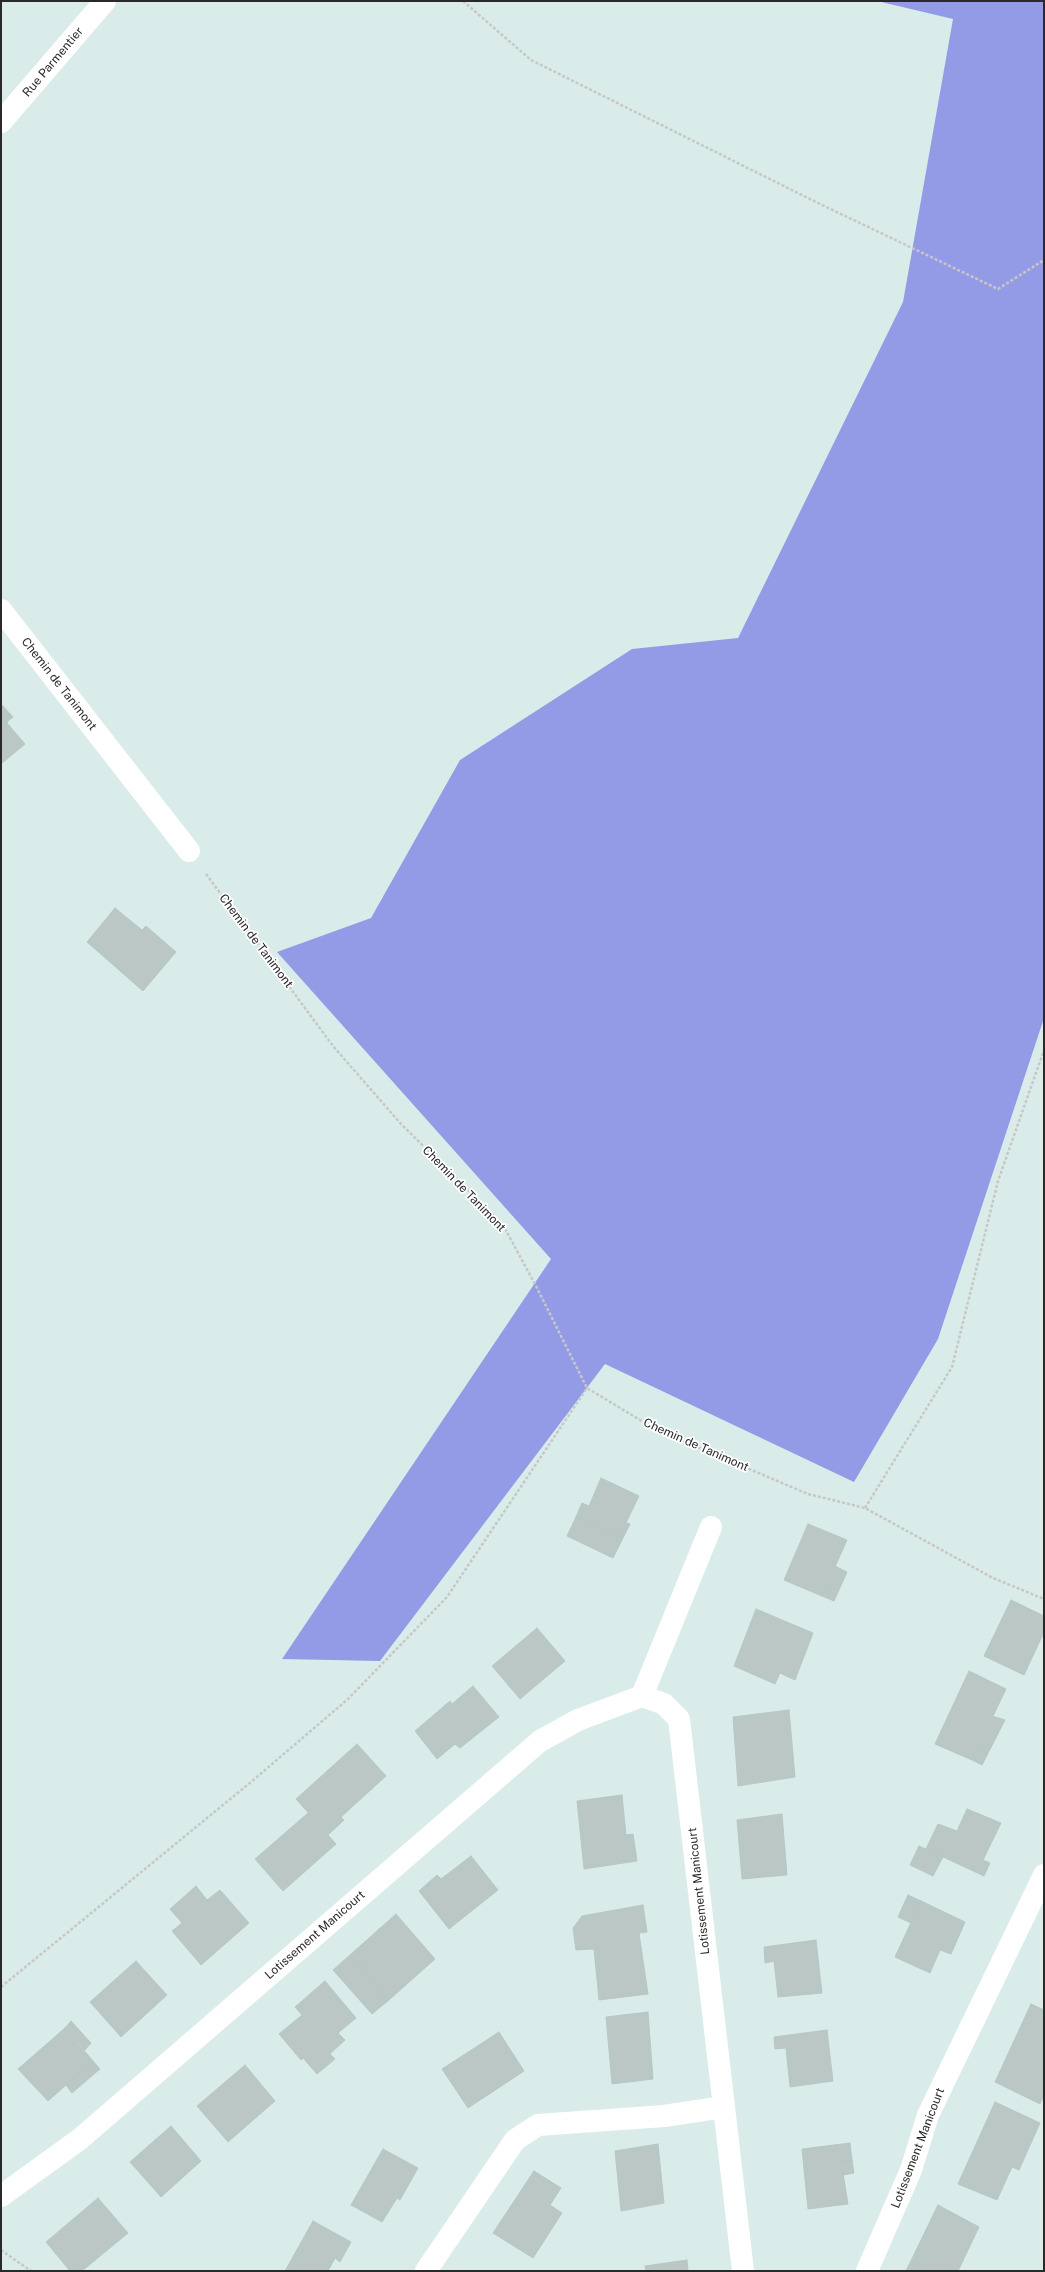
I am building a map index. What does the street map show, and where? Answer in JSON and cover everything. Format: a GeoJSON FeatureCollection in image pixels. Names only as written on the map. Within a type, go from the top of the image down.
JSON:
{"type":"FeatureCollection","features":[{"type":"Feature","properties":{"kind":"street","name":"Rue Parmentier"},"geometry":{"type":"LineString","coordinates":[[1,122],[104,1]]}},
{"type":"Feature","properties":{"kind":"street","name":"Chemin de Tanimont"},"geometry":{"type":"LineString","coordinates":[[1,610],[189,851]]}},
{"type":"Feature","properties":{"kind":"street"},"geometry":{"type":"LineString","coordinates":[[642,1696],[711,1527]]}},
{"type":"Feature","properties":{"kind":"street","name":"Lotissement Manicourt"},"geometry":{"type":"LineString","coordinates":[[1,2196],[80,2139],[540,1741],[578,1720],[642,1696],[664,1704],[679,1719],[743,2271]]}},
{"type":"Feature","properties":{"kind":"street","name":"Lotissement Manicourt"},"geometry":{"type":"LineString","coordinates":[[867,2271],[911,2170],[928,2115],[1044,1875]]}},
{"type":"Feature","properties":{"kind":"street"},"geometry":{"type":"LineString","coordinates":[[426,2271],[515,2140],[538,2125],[664,2116],[724,2107]]}},
{"type":"Feature","properties":{"kind":"path"},"geometry":{"type":"LineString","coordinates":[[463,1],[531,60],[827,208],[998,289],[1044,260]]}},
{"type":"Feature","properties":{"kind":"path","name":"Chemin de Tanimont"},"geometry":{"type":"LineString","coordinates":[[189,851],[333,1046],[401,1124],[503,1225],[587,1388],[655,1429],[808,1494],[864,1508],[993,1578],[1044,1599]]}},
{"type":"Feature","properties":{"kind":"path"},"geometry":{"type":"LineString","coordinates":[[864,1508],[952,1366],[998,1181],[1044,1050]]}},
{"type":"Feature","properties":{"kind":"path"},"geometry":{"type":"LineString","coordinates":[[1,1987],[251,1782],[354,1694],[448,1596],[587,1388]]}},
{"type":"Feature","properties":{"kind":"path"},"geometry":{"type":"LineString","coordinates":[[1,2250],[31,2271]]}},
{"type":"Feature","properties":{"kind":"shaded area"},"geometry":{"type":"Polygon","coordinates":[[[877,1],[1044,1],[1044,1018],[938,1339],[854,1482],[605,1364],[380,1661],[282,1659],[551,1259],[277,952],[371,918],[460,760],[632,649],[738,638],[903,302],[953,19],[877,1]]]}},
{"type":"Feature","properties":{"kind":"building"},"geometry":{"type":"Polygon","coordinates":[[[1,704],[13,717],[8,721],[1,710],[1,704]]]}},
{"type":"Feature","properties":{"kind":"building"},"geometry":{"type":"Polygon","coordinates":[[[1,710],[8,721],[7,723],[25,744],[1,764],[1,710]]]}},
{"type":"Feature","properties":{"kind":"building"},"geometry":{"type":"Polygon","coordinates":[[[115,908],[142,930],[146,926],[176,952],[143,991],[87,942],[115,908]]]}},
{"type":"Feature","properties":{"kind":"building"},"geometry":{"type":"Polygon","coordinates":[[[601,1478],[639,1496],[626,1523],[630,1524],[623,1538],[576,1517],[582,1503],[589,1506],[601,1478]]]}},
{"type":"Feature","properties":{"kind":"building"},"geometry":{"type":"Polygon","coordinates":[[[576,1517],[623,1538],[613,1558],[567,1536],[576,1517]]]}},
{"type":"Feature","properties":{"kind":"building"},"geometry":{"type":"Polygon","coordinates":[[[808,1524],[847,1540],[822,1596],[784,1580],[808,1524]]]}},
{"type":"Feature","properties":{"kind":"building"},"geometry":{"type":"Polygon","coordinates":[[[835,1566],[847,1572],[834,1601],[822,1596],[835,1566]]]}},
{"type":"Feature","properties":{"kind":"building"},"geometry":{"type":"Polygon","coordinates":[[[1011,1600],[1044,1616],[1044,1632],[1024,1675],[984,1656],[1011,1600]]]}},
{"type":"Feature","properties":{"kind":"building"},"geometry":{"type":"Polygon","coordinates":[[[756,1609],[813,1633],[795,1680],[780,1673],[775,1684],[734,1666],[756,1609]]]}},
{"type":"Feature","properties":{"kind":"building"},"geometry":{"type":"Polygon","coordinates":[[[537,1628],[565,1661],[520,1699],[492,1666],[537,1628]]]}},
{"type":"Feature","properties":{"kind":"building"},"geometry":{"type":"Polygon","coordinates":[[[969,1671],[1006,1689],[972,1760],[935,1744],[969,1671]]]}},
{"type":"Feature","properties":{"kind":"building"},"geometry":{"type":"Polygon","coordinates":[[[473,1686],[499,1717],[460,1748],[455,1744],[437,1759],[415,1731],[450,1701],[452,1704],[473,1686]]]}},
{"type":"Feature","properties":{"kind":"building"},"geometry":{"type":"Polygon","coordinates":[[[789,1710],[795,1777],[738,1786],[733,1717],[789,1710]]]}},
{"type":"Feature","properties":{"kind":"building"},"geometry":{"type":"Polygon","coordinates":[[[992,1716],[1005,1720],[982,1765],[972,1760],[992,1716]]]}},
{"type":"Feature","properties":{"kind":"building"},"geometry":{"type":"Polygon","coordinates":[[[357,1744],[386,1776],[341,1817],[344,1820],[328,1835],[296,1799],[357,1744]]]}},
{"type":"Feature","properties":{"kind":"building"},"geometry":{"type":"Polygon","coordinates":[[[622,1795],[626,1835],[633,1834],[637,1861],[584,1869],[577,1801],[622,1795]]]}},
{"type":"Feature","properties":{"kind":"building"},"geometry":{"type":"Polygon","coordinates":[[[967,1809],[1001,1823],[983,1860],[990,1863],[984,1876],[926,1849],[938,1824],[957,1831],[967,1809]]]}},
{"type":"Feature","properties":{"kind":"building"},"geometry":{"type":"Polygon","coordinates":[[[308,1813],[336,1844],[283,1891],[255,1859],[308,1813]]]}},
{"type":"Feature","properties":{"kind":"building"},"geometry":{"type":"Polygon","coordinates":[[[782,1814],[787,1875],[742,1879],[737,1820],[782,1814]]]}},
{"type":"Feature","properties":{"kind":"building"},"geometry":{"type":"Polygon","coordinates":[[[919,1846],[943,1857],[933,1876],[910,1865],[919,1846]]]}},
{"type":"Feature","properties":{"kind":"building"},"geometry":{"type":"Polygon","coordinates":[[[471,1856],[498,1890],[449,1929],[419,1891],[437,1875],[441,1879],[471,1856]]]}},
{"type":"Feature","properties":{"kind":"building"},"geometry":{"type":"Polygon","coordinates":[[[196,1886],[207,1900],[220,1890],[249,1923],[201,1965],[172,1931],[182,1923],[170,1909],[196,1886]]]}},
{"type":"Feature","properties":{"kind":"building"},"geometry":{"type":"Polygon","coordinates":[[[908,1895],[921,1901],[911,1923],[898,1917],[908,1895]]]}},
{"type":"Feature","properties":{"kind":"building"},"geometry":{"type":"Polygon","coordinates":[[[921,1901],[965,1922],[951,1954],[940,1950],[930,1973],[895,1957],[921,1901]]]}},
{"type":"Feature","properties":{"kind":"building"},"geometry":{"type":"Polygon","coordinates":[[[643,1905],[647,1932],[639,1933],[648,1994],[599,2000],[594,1949],[576,1950],[573,1928],[582,1916],[643,1905]]]}},
{"type":"Feature","properties":{"kind":"building"},"geometry":{"type":"Polygon","coordinates":[[[396,1914],[435,1959],[389,2000],[350,1955],[396,1914]]]}},
{"type":"Feature","properties":{"kind":"building"},"geometry":{"type":"Polygon","coordinates":[[[816,1940],[822,1993],[778,1997],[774,1961],[765,1963],[764,1947],[816,1940]]]}},
{"type":"Feature","properties":{"kind":"building"},"geometry":{"type":"Polygon","coordinates":[[[350,1955],[389,2000],[372,2014],[333,1970],[350,1955]]]}},
{"type":"Feature","properties":{"kind":"building"},"geometry":{"type":"Polygon","coordinates":[[[136,1961],[167,1995],[121,2037],[90,2002],[136,1961]]]}},
{"type":"Feature","properties":{"kind":"building"},"geometry":{"type":"Polygon","coordinates":[[[325,1981],[356,2018],[338,2033],[345,2040],[330,2054],[335,2059],[317,2074],[303,2058],[301,2060],[279,2034],[302,2015],[295,2007],[325,1981]]]}},
{"type":"Feature","properties":{"kind":"building"},"geometry":{"type":"Polygon","coordinates":[[[1031,2004],[1044,2010],[1044,2095],[1040,2104],[995,2082],[1031,2004]]]}},
{"type":"Feature","properties":{"kind":"building"},"geometry":{"type":"Polygon","coordinates":[[[648,2012],[653,2079],[612,2084],[606,2017],[648,2012]]]}},
{"type":"Feature","properties":{"kind":"building"},"geometry":{"type":"Polygon","coordinates":[[[71,2021],[91,2043],[85,2050],[65,2028],[71,2021]]]}},
{"type":"Feature","properties":{"kind":"building"},"geometry":{"type":"Polygon","coordinates":[[[65,2028],[93,2061],[48,2101],[18,2069],[65,2028]]]}},
{"type":"Feature","properties":{"kind":"building"},"geometry":{"type":"Polygon","coordinates":[[[827,2030],[833,2081],[790,2087],[786,2048],[775,2049],[774,2037],[827,2030]]]}},
{"type":"Feature","properties":{"kind":"building"},"geometry":{"type":"Polygon","coordinates":[[[499,2032],[524,2071],[468,2108],[442,2069],[499,2032]]]}},
{"type":"Feature","properties":{"kind":"building"},"geometry":{"type":"Polygon","coordinates":[[[93,2061],[100,2069],[72,2093],[66,2085],[93,2061]]]}},
{"type":"Feature","properties":{"kind":"building"},"geometry":{"type":"Polygon","coordinates":[[[245,2065],[275,2101],[228,2142],[197,2106],[245,2065]]]}},
{"type":"Feature","properties":{"kind":"building"},"geometry":{"type":"Polygon","coordinates":[[[995,2102],[1040,2123],[1019,2170],[1012,2167],[997,2200],[958,2184],[995,2102]]]}},
{"type":"Feature","properties":{"kind":"building"},"geometry":{"type":"Polygon","coordinates":[[[171,2126],[201,2161],[161,2197],[130,2162],[171,2126]]]}},
{"type":"Feature","properties":{"kind":"building"},"geometry":{"type":"Polygon","coordinates":[[[850,2143],[852,2160],[841,2161],[848,2204],[808,2209],[802,2149],[850,2143]]]}},
{"type":"Feature","properties":{"kind":"building"},"geometry":{"type":"Polygon","coordinates":[[[658,2144],[664,2203],[621,2211],[615,2151],[658,2144]]]}},
{"type":"Feature","properties":{"kind":"building"},"geometry":{"type":"Polygon","coordinates":[[[383,2149],[418,2168],[400,2200],[397,2198],[382,2222],[351,2205],[383,2149]]]}},
{"type":"Feature","properties":{"kind":"building"},"geometry":{"type":"Polygon","coordinates":[[[852,2160],[854,2173],[843,2175],[841,2161],[852,2160]]]}},
{"type":"Feature","properties":{"kind":"building"},"geometry":{"type":"Polygon","coordinates":[[[534,2171],[561,2188],[550,2205],[562,2213],[533,2258],[493,2233],[534,2171]]]}},
{"type":"Feature","properties":{"kind":"building"},"geometry":{"type":"Polygon","coordinates":[[[98,2198],[128,2233],[82,2271],[70,2271],[46,2242],[98,2198]]]}},
{"type":"Feature","properties":{"kind":"building"},"geometry":{"type":"Polygon","coordinates":[[[938,2205],[979,2227],[958,2271],[906,2271],[938,2205]]]}},
{"type":"Feature","properties":{"kind":"building"},"geometry":{"type":"Polygon","coordinates":[[[313,2221],[351,2242],[340,2262],[335,2258],[328,2271],[285,2271],[313,2221]]]}},
{"type":"Feature","properties":{"kind":"building"},"geometry":{"type":"Polygon","coordinates":[[[687,2260],[688,2271],[646,2271],[645,2266],[687,2260]]]}}]}
